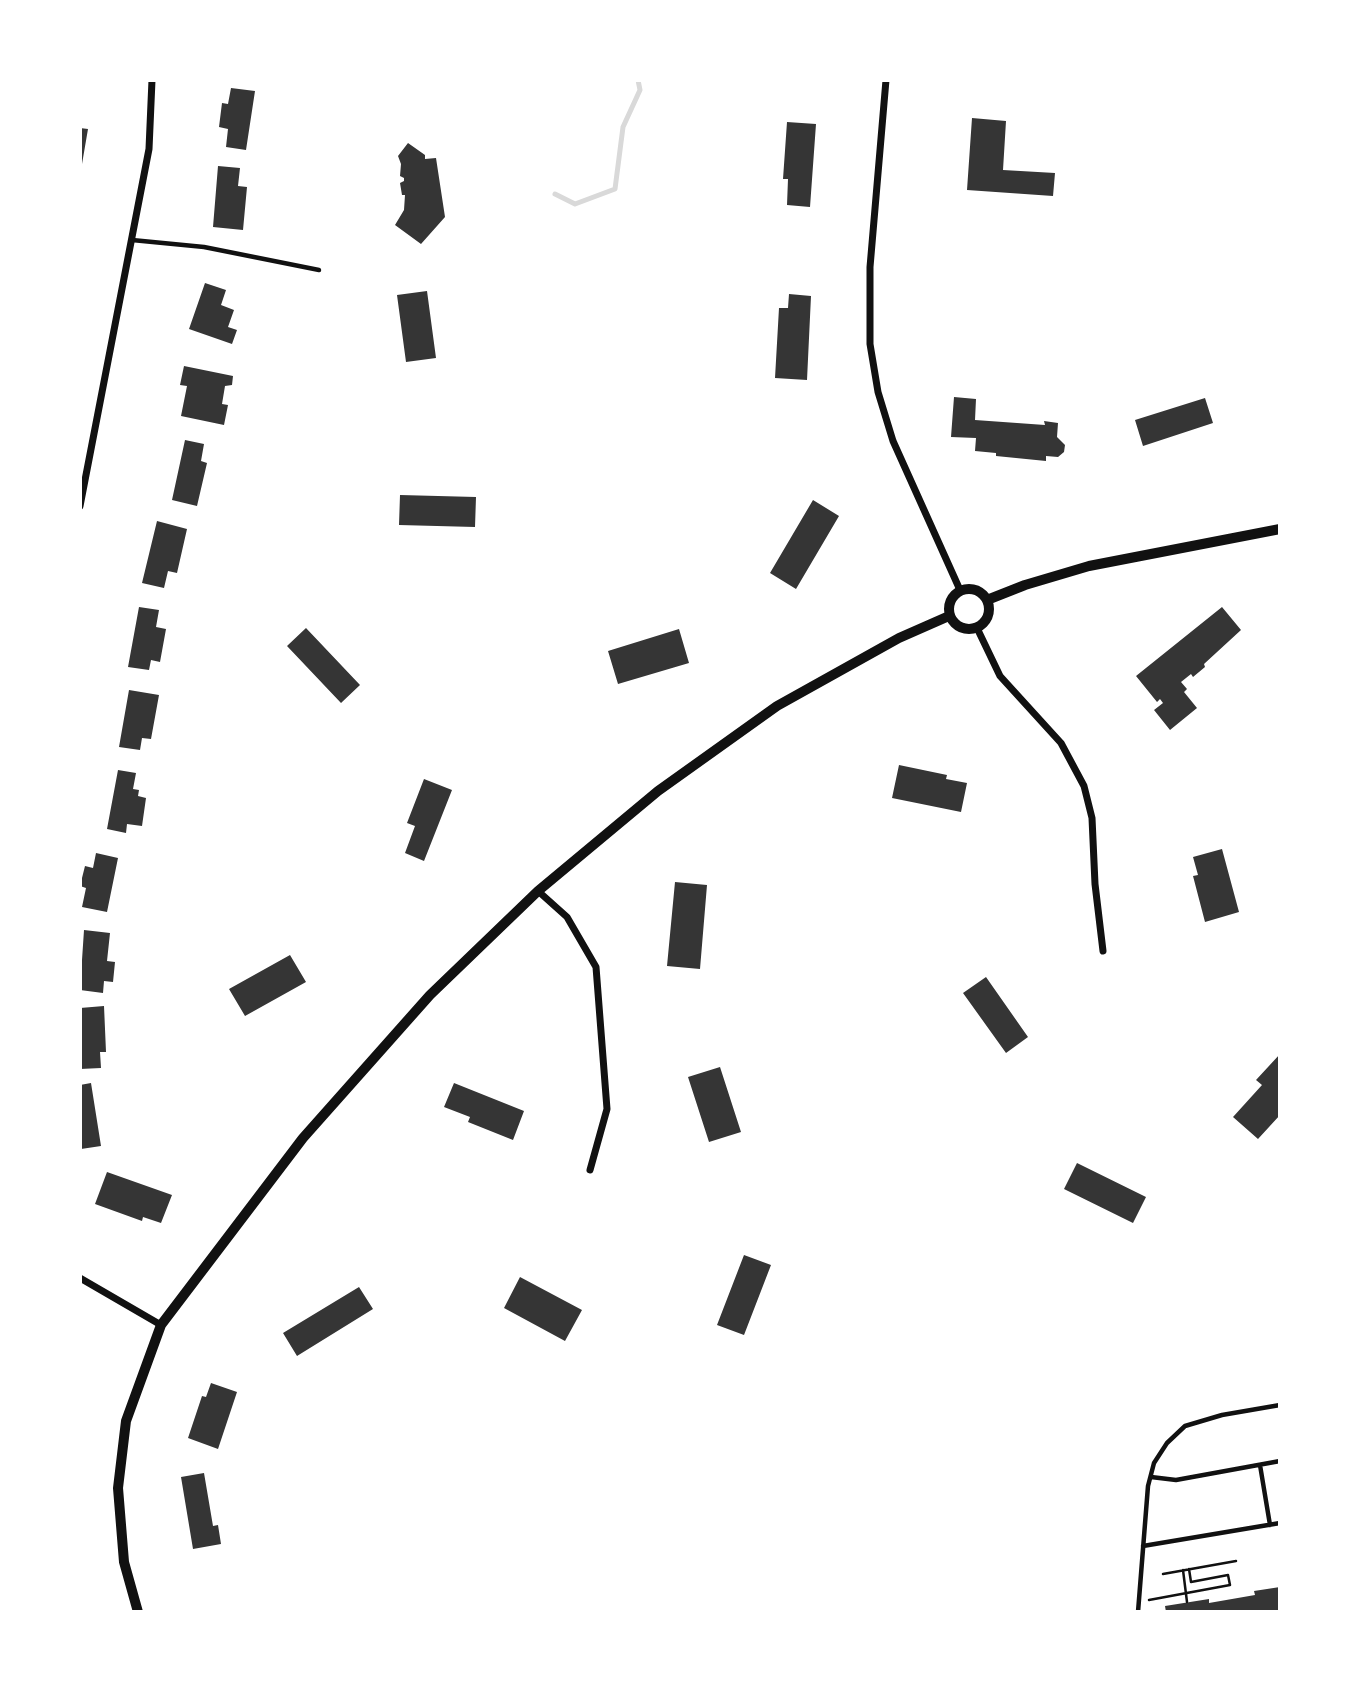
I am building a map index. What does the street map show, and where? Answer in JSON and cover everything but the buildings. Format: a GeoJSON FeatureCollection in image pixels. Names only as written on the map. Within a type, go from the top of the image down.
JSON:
{"type":"FeatureCollection","features":[{"type":"Feature","properties":{"kind":"street"},"geometry":{"type":"LineString","coordinates":[[80,506],[149,149],[152,80]]}},
{"type":"Feature","properties":{"kind":"street"},"geometry":{"type":"LineString","coordinates":[[886,80],[870,267],[870,344],[878,392],[893,441],[960,590]]}},
{"type":"Feature","properties":{"kind":"street"},"geometry":{"type":"LineString","coordinates":[[987,600],[1024,585],[1089,566],[1279,529]]}},
{"type":"Feature","properties":{"kind":"street"},"geometry":{"type":"LineString","coordinates":[[960,590],[978,591],[987,600],[987,620],[977,628],[964,629],[949,616],[951,599],[960,590]]}},
{"type":"Feature","properties":{"kind":"street"},"geometry":{"type":"LineString","coordinates":[[138,1612],[124,1562],[118,1488],[126,1421],[162,1325],[303,1138],[430,995],[538,891],[658,791],[777,706],[899,638],[949,616]]}},
{"type":"Feature","properties":{"kind":"street"},"geometry":{"type":"LineString","coordinates":[[977,628],[1000,676],[1061,743],[1084,786],[1092,818],[1095,884],[1103,951]]}},
{"type":"Feature","properties":{"kind":"street"},"geometry":{"type":"LineString","coordinates":[[538,891],[567,917],[596,967],[607,1109],[590,1170]]}},
{"type":"Feature","properties":{"kind":"street"},"geometry":{"type":"LineString","coordinates":[[80,1278],[162,1325]]}},
{"type":"Feature","properties":{"kind":"lane"},"geometry":{"type":"LineString","coordinates":[[132,240],[204,247],[319,270]]}},
{"type":"Feature","properties":{"kind":"lane"},"geometry":{"type":"LineString","coordinates":[[1138,1612],[1151,1477],[1154,1464],[1167,1443],[1185,1426],[1223,1415],[1279,1405]]}},
{"type":"Feature","properties":{"kind":"lane"},"geometry":{"type":"LineString","coordinates":[[1151,1477],[1177,1480],[1279,1461]]}},
{"type":"Feature","properties":{"kind":"lane"},"geometry":{"type":"LineString","coordinates":[[1260,1465],[1270,1525]]}},
{"type":"Feature","properties":{"kind":"lane"},"geometry":{"type":"LineString","coordinates":[[1143,1546],[1279,1523]]}},
{"type":"Feature","properties":{"kind":"path"},"geometry":{"type":"LineString","coordinates":[[1163,1574],[1236,1560]]}},
{"type":"Feature","properties":{"kind":"path"},"geometry":{"type":"LineString","coordinates":[[1147,1612],[1149,1599],[1230,1585],[1228,1575],[1191,1582],[1189,1569]]}},
{"type":"Feature","properties":{"kind":"path"},"geometry":{"type":"LineString","coordinates":[[1183,1570],[1188,1592],[1187,1602]]}},
{"type":"Feature","properties":{"kind":"waterway"},"geometry":{"type":"LineString","coordinates":[[555,194],[575,204],[615,189],[623,127],[640,90],[638,80]]}}]}
